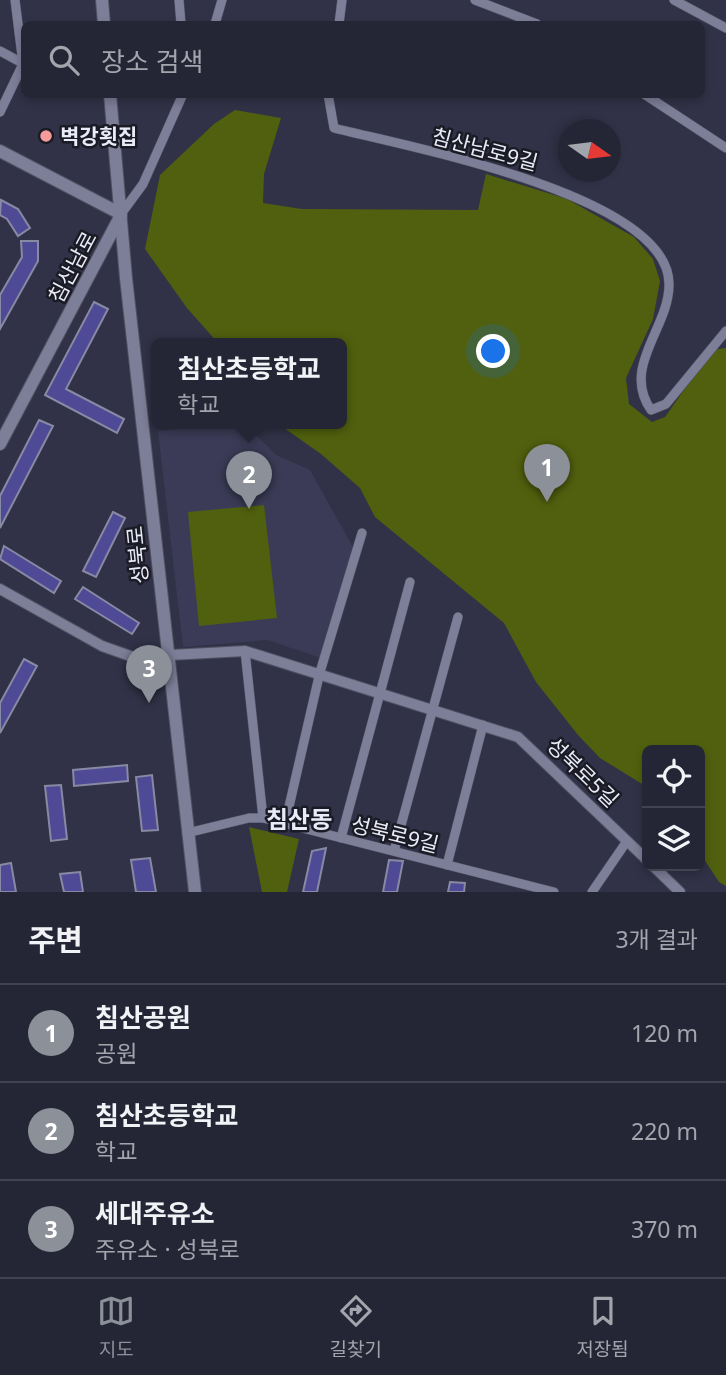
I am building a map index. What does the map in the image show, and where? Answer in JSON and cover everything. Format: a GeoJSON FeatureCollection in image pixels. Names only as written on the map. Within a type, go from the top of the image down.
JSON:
{"type":"FeatureCollection","features":[{"type":"Feature","properties":{"kind":"main road"},"geometry":{"type":"LineString","coordinates":[[102,0],[104,21]]}},
{"type":"Feature","properties":{"kind":"main road"},"geometry":{"type":"LineString","coordinates":[[110,98],[121,214]]}},
{"type":"Feature","properties":{"kind":"main road"},"geometry":{"type":"LineString","coordinates":[[0,151],[121,214]]}},
{"type":"Feature","properties":{"kind":"main road","name":"침산남로"},"geometry":{"type":"LineString","coordinates":[[0,444],[121,214]]}},
{"type":"Feature","properties":{"kind":"main road","name":"성북로"},"geometry":{"type":"LineString","coordinates":[[121,214],[167,658],[195,892]]}},
{"type":"Feature","properties":{"kind":"street"},"geometry":{"type":"LineString","coordinates":[[15,0],[21,43]]}},
{"type":"Feature","properties":{"kind":"street"},"geometry":{"type":"LineString","coordinates":[[179,0],[181,21]]}},
{"type":"Feature","properties":{"kind":"street"},"geometry":{"type":"LineString","coordinates":[[216,21],[222,0]]}},
{"type":"Feature","properties":{"kind":"street"},"geometry":{"type":"LineString","coordinates":[[339,21],[342,0]]}},
{"type":"Feature","properties":{"kind":"street"},"geometry":{"type":"LineString","coordinates":[[475,0],[529,21]]}},
{"type":"Feature","properties":{"kind":"street"},"geometry":{"type":"LineString","coordinates":[[674,0],[685,3],[726,28]]}},
{"type":"Feature","properties":{"kind":"street"},"geometry":{"type":"LineString","coordinates":[[0,51],[21,62]]}},
{"type":"Feature","properties":{"kind":"street"},"geometry":{"type":"LineString","coordinates":[[0,112],[21,70]]}},
{"type":"Feature","properties":{"kind":"street"},"geometry":{"type":"LineString","coordinates":[[121,214],[143,184],[181,98]]}},
{"type":"Feature","properties":{"kind":"street","name":"침산남로9길"},"geometry":{"type":"LineString","coordinates":[[329,98],[334,128],[544,183],[620,220],[649,239],[667,269],[670,286],[640,379],[642,397],[651,410],[666,404],[726,331]]}},
{"type":"Feature","properties":{"kind":"street"},"geometry":{"type":"LineString","coordinates":[[650,98],[726,148]]}},
{"type":"Feature","properties":{"kind":"street"},"geometry":{"type":"LineString","coordinates":[[285,824],[320,673],[362,533]]}},
{"type":"Feature","properties":{"kind":"street"},"geometry":{"type":"LineString","coordinates":[[341,838],[410,582]]}},
{"type":"Feature","properties":{"kind":"street","name":"성북로5길"},"geometry":{"type":"LineString","coordinates":[[0,589],[102,646],[133,657],[167,658],[245,651],[518,737],[642,855]]}},
{"type":"Feature","properties":{"kind":"street"},"geometry":{"type":"LineString","coordinates":[[394,851],[458,617]]}},
{"type":"Feature","properties":{"kind":"street"},"geometry":{"type":"LineString","coordinates":[[245,651],[263,818]]}},
{"type":"Feature","properties":{"kind":"street"},"geometry":{"type":"LineString","coordinates":[[447,865],[483,725]]}},
{"type":"Feature","properties":{"kind":"street","name":"성북로9길"},"geometry":{"type":"LineString","coordinates":[[187,833],[249,818],[263,818],[554,892]]}},
{"type":"Feature","properties":{"kind":"street"},"geometry":{"type":"LineString","coordinates":[[592,892],[627,841]]}},
{"type":"Feature","properties":{"kind":"street"},"geometry":{"type":"LineString","coordinates":[[658,871],[680,892]]}},
{"type":"Feature","properties":{"kind":"shaded area"},"geometry":{"type":"Polygon","coordinates":[[[250,429],[276,455],[310,470],[354,549],[321,658],[267,640],[183,647],[158,431],[250,429]]]}},
{"type":"Feature","properties":{"kind":"green space"},"geometry":{"type":"Polygon","coordinates":[[[235,110],[281,118],[264,174],[263,203],[302,209],[478,210],[486,174],[567,199],[634,237],[653,259],[660,281],[653,319],[626,378],[629,404],[652,422],[665,417],[712,350],[726,348],[726,886],[719,882],[705,861],[705,745],[642,745],[642,784],[600,758],[578,735],[536,682],[504,623],[375,517],[360,488],[321,454],[286,429],[347,429],[347,338],[214,338],[187,308],[145,249],[160,175],[214,124],[235,110]]]}},
{"type":"Feature","properties":{"kind":"green space"},"geometry":{"type":"Polygon","coordinates":[[[264,505],[277,618],[199,626],[188,512],[264,505]]]}},
{"type":"Feature","properties":{"kind":"green space"},"geometry":{"type":"Polygon","coordinates":[[[249,827],[299,839],[287,892],[262,892],[249,827]]]}},
{"type":"Feature","properties":{"kind":"building"},"geometry":{"type":"Polygon","coordinates":[[[1,200],[18,209],[30,228],[18,236],[7,219],[0,215],[1,200]]]}},
{"type":"Feature","properties":{"kind":"building"},"geometry":{"type":"Polygon","coordinates":[[[21,241],[38,241],[38,261],[0,329],[0,295],[22,257],[21,241]]]}},
{"type":"Feature","properties":{"kind":"building"},"geometry":{"type":"Polygon","coordinates":[[[94,302],[108,309],[66,389],[124,419],[117,433],[45,395],[94,302]]]}},
{"type":"Feature","properties":{"kind":"building"},"geometry":{"type":"Polygon","coordinates":[[[39,420],[53,426],[0,528],[0,496],[39,420]]]}},
{"type":"Feature","properties":{"kind":"building"},"geometry":{"type":"Polygon","coordinates":[[[113,512],[125,518],[96,577],[83,571],[113,512]]]}},
{"type":"Feature","properties":{"kind":"building"},"geometry":{"type":"Polygon","coordinates":[[[4,546],[61,581],[54,593],[0,559],[4,546]]]}},
{"type":"Feature","properties":{"kind":"building"},"geometry":{"type":"Polygon","coordinates":[[[83,587],[139,623],[132,634],[75,599],[83,587]]]}},
{"type":"Feature","properties":{"kind":"building"},"geometry":{"type":"Polygon","coordinates":[[[24,659],[37,666],[0,733],[0,703],[24,659]]]}},
{"type":"Feature","properties":{"kind":"building"},"geometry":{"type":"Polygon","coordinates":[[[127,765],[128,781],[74,786],[73,770],[127,765]]]}},
{"type":"Feature","properties":{"kind":"building"},"geometry":{"type":"Polygon","coordinates":[[[152,775],[158,830],[142,831],[136,777],[152,775]]]}},
{"type":"Feature","properties":{"kind":"building"},"geometry":{"type":"Polygon","coordinates":[[[61,785],[67,839],[51,841],[45,786],[61,785]]]}},
{"type":"Feature","properties":{"kind":"building"},"geometry":{"type":"Polygon","coordinates":[[[326,848],[317,892],[303,892],[312,851],[326,848]]]}},
{"type":"Feature","properties":{"kind":"building"},"geometry":{"type":"Polygon","coordinates":[[[150,858],[156,892],[136,892],[131,860],[150,858]]]}},
{"type":"Feature","properties":{"kind":"building"},"geometry":{"type":"Polygon","coordinates":[[[389,860],[403,861],[397,892],[383,892],[389,860]]]}},
{"type":"Feature","properties":{"kind":"building"},"geometry":{"type":"Polygon","coordinates":[[[11,863],[16,892],[0,892],[0,865],[11,863]]]}},
{"type":"Feature","properties":{"kind":"building"},"geometry":{"type":"Polygon","coordinates":[[[80,872],[83,892],[64,892],[60,874],[80,872]]]}},
{"type":"Feature","properties":{"kind":"building"},"geometry":{"type":"Polygon","coordinates":[[[450,882],[465,883],[464,892],[448,892],[450,882]]]}},
{"type":"Feature","properties":{"kind":"place","name":"벽강횟집"},"geometry":{"type":"Point","coordinates":[46,136]}},
{"type":"Feature","properties":{"kind":"place","name":"침산공원"},"geometry":{"type":"Point","coordinates":[547,502]}},
{"type":"Feature","properties":{"kind":"place","name":"침산초등학교"},"geometry":{"type":"Point","coordinates":[249,509]}},
{"type":"Feature","properties":{"kind":"place","name":"세대주유소"},"geometry":{"type":"Point","coordinates":[149,703]}},
{"type":"Feature","properties":{"kind":"district","name":"침산동"},"geometry":{"type":"Point","coordinates":[299,818]}}]}
